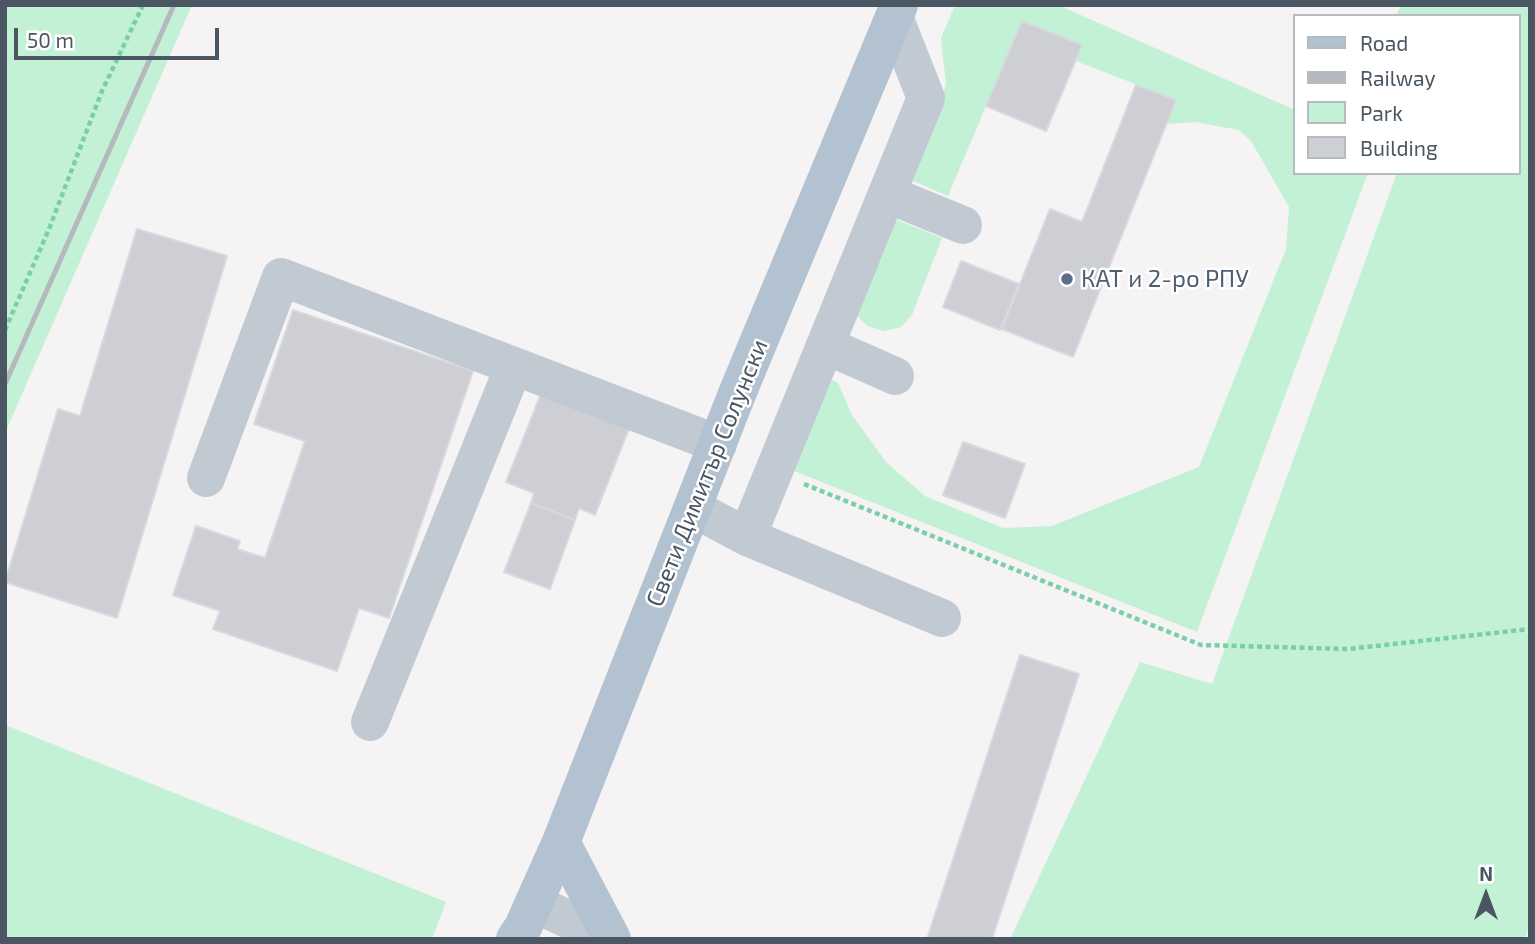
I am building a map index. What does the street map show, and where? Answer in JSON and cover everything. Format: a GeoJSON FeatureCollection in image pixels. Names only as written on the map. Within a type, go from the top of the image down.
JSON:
{"type":"FeatureCollection","features":[{"type":"Feature","properties":{"kind":"main road","name":"Свети Димитър Солунски"},"geometry":{"type":"LineString","coordinates":[[524,925],[561,842],[718,444],[896,11]]}},
{"type":"Feature","properties":{"kind":"main road"},"geometry":{"type":"LineString","coordinates":[[561,842],[610,939]]}},
{"type":"Feature","properties":{"kind":"lane"},"geometry":{"type":"LineString","coordinates":[[747,537],[926,98],[896,11]]}},
{"type":"Feature","properties":{"kind":"lane"},"geometry":{"type":"LineString","coordinates":[[887,194],[963,225]]}},
{"type":"Feature","properties":{"kind":"lane"},"geometry":{"type":"LineString","coordinates":[[206,478],[281,277],[718,444]]}},
{"type":"Feature","properties":{"kind":"lane"},"geometry":{"type":"LineString","coordinates":[[825,345],[895,376]]}},
{"type":"Feature","properties":{"kind":"lane"},"geometry":{"type":"LineString","coordinates":[[370,722],[514,366]]}},
{"type":"Feature","properties":{"kind":"lane"},"geometry":{"type":"LineString","coordinates":[[693,508],[747,537],[942,618]]}},
{"type":"Feature","properties":{"kind":"lane"},"geometry":{"type":"LineString","coordinates":[[524,925],[566,939]]}},
{"type":"Feature","properties":{"kind":"lane"},"geometry":{"type":"LineString","coordinates":[[524,925],[610,939]]}},
{"type":"Feature","properties":{"kind":"path"},"geometry":{"type":"LineString","coordinates":[[5,330],[49,229],[102,91],[143,5]]}},
{"type":"Feature","properties":{"kind":"path"},"geometry":{"type":"LineString","coordinates":[[774,472],[1201,645],[1348,649],[1530,629]]}},
{"type":"Feature","properties":{"kind":"green space"},"geometry":{"type":"Polygon","coordinates":[[[5,5],[192,5],[5,433],[5,5]]]}},
{"type":"Feature","properties":{"kind":"green space"},"geometry":{"type":"Polygon","coordinates":[[[955,5],[1058,5],[1294,110],[1294,175],[1367,175],[1197,632],[794,471],[829,378],[838,383],[852,415],[886,462],[925,496],[1003,528],[1052,526],[1199,467],[1286,249],[1289,207],[1251,141],[1239,130],[1195,122],[1167,124],[1176,100],[1076,61],[1082,45],[1022,21],[948,196],[913,181],[946,84],[941,38],[955,5]]]}},
{"type":"Feature","properties":{"kind":"green space"},"geometry":{"type":"Polygon","coordinates":[[[1401,5],[1530,5],[1530,923],[1525,939],[1010,939],[1140,662],[1212,684],[1396,175],[1521,175],[1521,14],[1397,14],[1401,5]]]}},
{"type":"Feature","properties":{"kind":"green space"},"geometry":{"type":"Polygon","coordinates":[[[897,220],[942,238],[912,315],[901,327],[884,331],[867,326],[845,302],[880,262],[897,220]]]}},
{"type":"Feature","properties":{"kind":"green space"},"geometry":{"type":"Polygon","coordinates":[[[5,725],[446,902],[432,939],[5,939],[5,725]]]}},
{"type":"Feature","properties":{"kind":"building"},"geometry":{"type":"Polygon","coordinates":[[[1022,21],[1082,45],[1046,131],[986,106],[1022,21]]]}},
{"type":"Feature","properties":{"kind":"building"},"geometry":{"type":"Polygon","coordinates":[[[1136,85],[1176,100],[1073,357],[1002,329],[1050,209],[1082,222],[1136,85]]]}},
{"type":"Feature","properties":{"kind":"building"},"geometry":{"type":"Polygon","coordinates":[[[137,229],[227,256],[117,618],[5,582],[58,409],[80,416],[137,229]]]}},
{"type":"Feature","properties":{"kind":"building"},"geometry":{"type":"Polygon","coordinates":[[[961,261],[1019,284],[1000,330],[943,307],[961,261]]]}},
{"type":"Feature","properties":{"kind":"building"},"geometry":{"type":"Polygon","coordinates":[[[293,310],[473,371],[389,618],[359,608],[337,671],[213,629],[220,611],[173,595],[196,526],[240,541],[237,549],[265,558],[305,441],[254,424],[293,310]]]}},
{"type":"Feature","properties":{"kind":"building"},"geometry":{"type":"Polygon","coordinates":[[[544,386],[632,421],[595,515],[579,508],[575,520],[531,503],[534,493],[506,482],[544,386]]]}},
{"type":"Feature","properties":{"kind":"building"},"geometry":{"type":"Polygon","coordinates":[[[963,442],[1025,464],[1005,518],[943,495],[963,442]]]}},
{"type":"Feature","properties":{"kind":"building"},"geometry":{"type":"Polygon","coordinates":[[[531,503],[575,520],[550,589],[504,572],[531,503]]]}},
{"type":"Feature","properties":{"kind":"building"},"geometry":{"type":"Polygon","coordinates":[[[1020,655],[1079,674],[992,939],[927,939],[1020,655]]]}},
{"type":"Feature","properties":{"kind":"railway"},"geometry":{"type":"LineString","coordinates":[[5,384],[174,5]]}},
{"type":"Feature","properties":{"kind":"place","name":"КАТ и 2-ро РПУ"},"geometry":{"type":"Point","coordinates":[1067,279]}}]}
